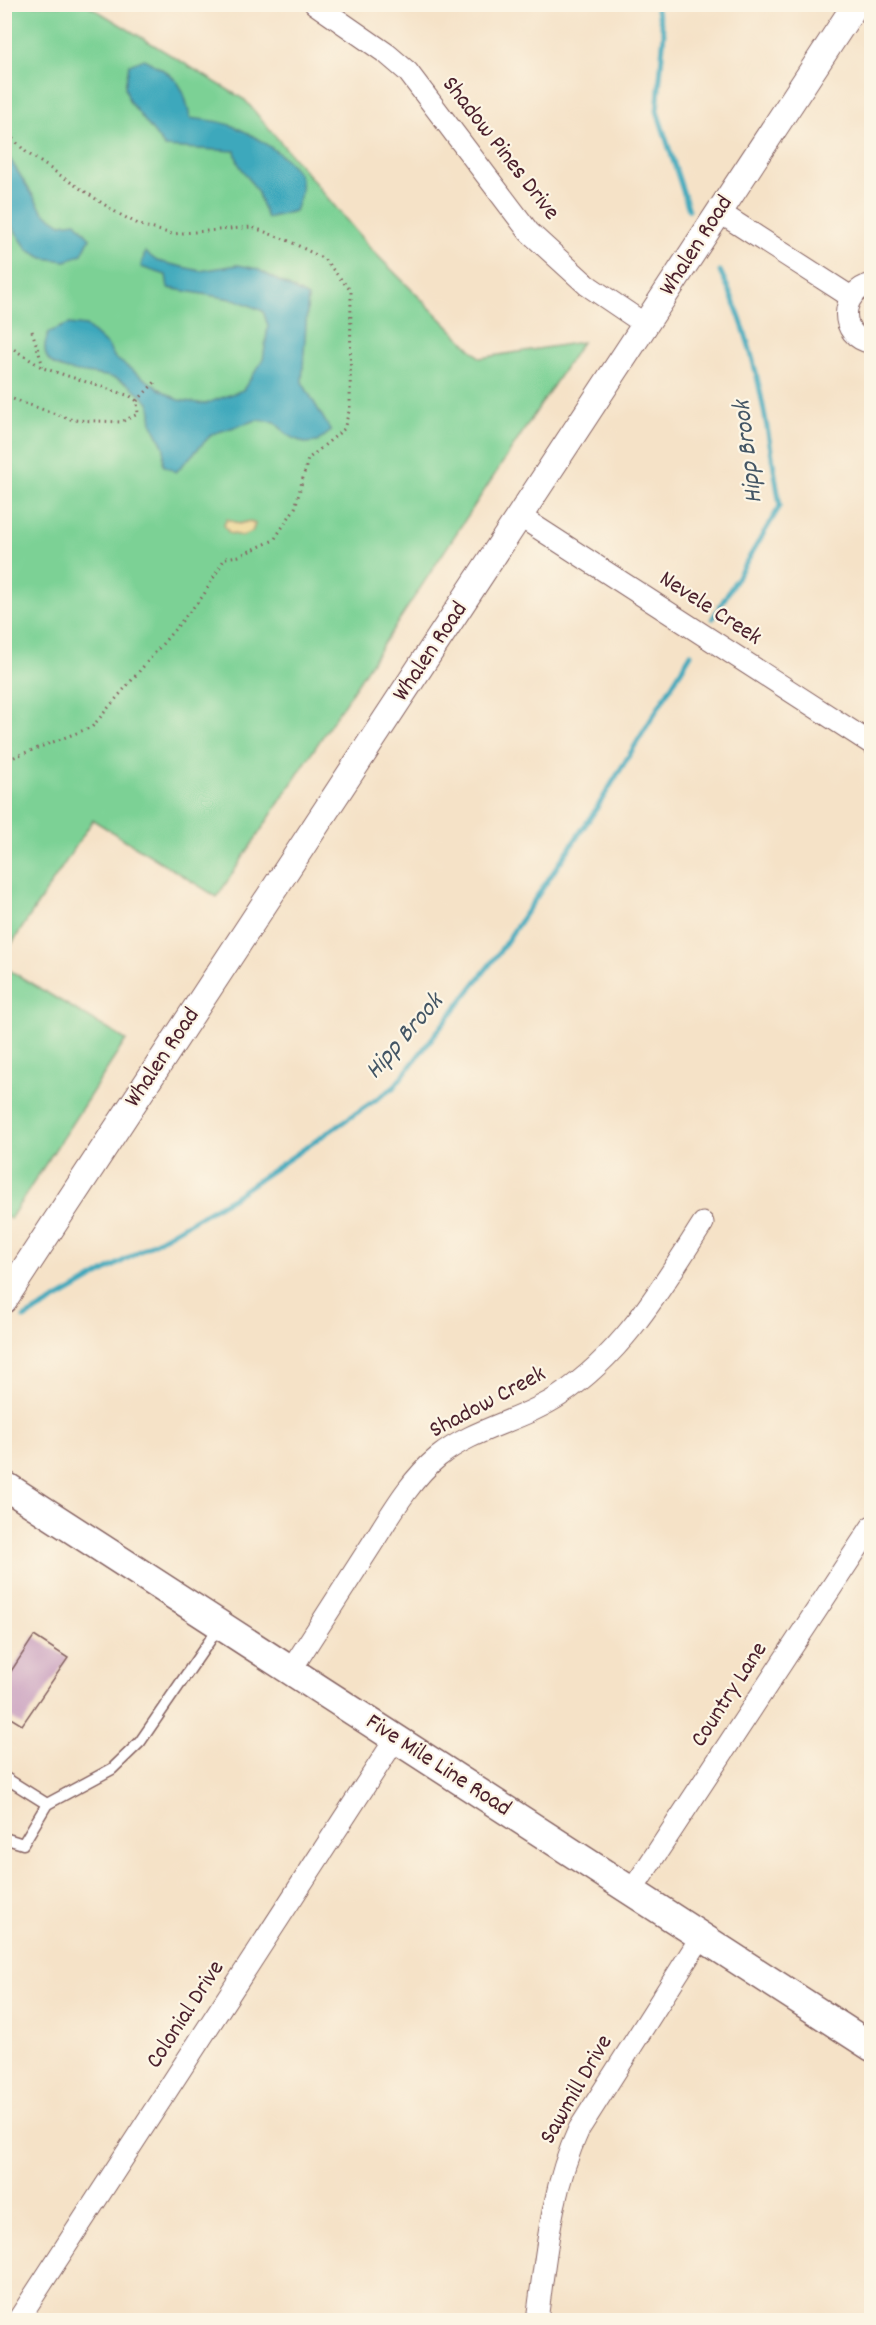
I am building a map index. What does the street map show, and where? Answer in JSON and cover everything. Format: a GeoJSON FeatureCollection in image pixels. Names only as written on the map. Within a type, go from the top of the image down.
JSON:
{"type":"FeatureCollection","features":[{"type":"Feature","properties":{"kind":"main road","name":"Five Mile Line Road"},"geometry":{"type":"LineString","coordinates":[[4,1485],[872,2047]]}},
{"type":"Feature","properties":{"kind":"street","name":"Shadow Pines Drive"},"geometry":{"type":"LineString","coordinates":[[315,4],[387,54],[408,72],[529,232],[587,285],[646,325]]}},
{"type":"Feature","properties":{"kind":"street","name":"Whalen Road"},"geometry":{"type":"LineString","coordinates":[[4,1300],[521,517],[856,4]]}},
{"type":"Feature","properties":{"kind":"street"},"geometry":{"type":"LineString","coordinates":[[719,212],[851,297]]}},
{"type":"Feature","properties":{"kind":"street"},"geometry":{"type":"LineString","coordinates":[[872,284],[857,290],[846,305],[847,324],[859,339],[872,343]]}},
{"type":"Feature","properties":{"kind":"street","name":"Nevele Creek"},"geometry":{"type":"LineString","coordinates":[[521,517],[872,744]]}},
{"type":"Feature","properties":{"kind":"street","name":"Shadow Creek"},"geometry":{"type":"LineString","coordinates":[[291,1670],[398,1503],[418,1476],[456,1444],[558,1396],[588,1374],[617,1347],[645,1313],[703,1223]]}},
{"type":"Feature","properties":{"kind":"street","name":"Country Lane"},"geometry":{"type":"LineString","coordinates":[[631,1892],[872,1526]]}},
{"type":"Feature","properties":{"kind":"street","name":"Colonial Drive"},"geometry":{"type":"LineString","coordinates":[[18,2320],[396,1738]]}},
{"type":"Feature","properties":{"kind":"street","name":"Sawmill Drive"},"geometry":{"type":"LineString","coordinates":[[537,2320],[552,2213],[559,2178],[568,2152],[579,2129],[701,1937]]}},
{"type":"Feature","properties":{"kind":"lane"},"geometry":{"type":"LineString","coordinates":[[4,1838],[23,1844],[47,1804],[112,1769],[140,1742],[221,1624]]}},
{"type":"Feature","properties":{"kind":"lane"},"geometry":{"type":"LineString","coordinates":[[4,1777],[47,1804]]}},
{"type":"Feature","properties":{"kind":"path"},"geometry":{"type":"LineString","coordinates":[[4,130],[27,153],[117,213],[140,225],[172,234],[252,227],[289,241],[324,259],[351,291],[350,408],[344,429],[308,459],[295,508],[274,540],[239,556],[225,558],[203,596],[92,727],[4,761]]}},
{"type":"Feature","properties":{"kind":"path"},"geometry":{"type":"LineString","coordinates":[[32,331],[43,368]]}},
{"type":"Feature","properties":{"kind":"path"},"geometry":{"type":"LineString","coordinates":[[4,344],[43,368],[94,383],[137,401]]}},
{"type":"Feature","properties":{"kind":"path"},"geometry":{"type":"LineString","coordinates":[[4,396],[73,420],[121,422],[138,414],[137,401],[157,380]]}},
{"type":"Feature","properties":{"kind":"green space"},"geometry":{"type":"Polygon","coordinates":[[[5,5],[88,5],[245,100],[370,248],[480,358],[582,342],[217,897],[93,820],[5,954],[5,5]]]}},
{"type":"Feature","properties":{"kind":"green space"},"geometry":{"type":"Polygon","coordinates":[[[4,967],[126,1040],[10,1219],[4,1215],[4,967]]]}},
{"type":"Feature","properties":{"kind":"sand"},"geometry":{"type":"Polygon","coordinates":[[[227,519],[239,524],[250,521],[255,524],[252,532],[242,536],[229,533],[224,525],[227,519]]]}},
{"type":"Feature","properties":{"kind":"water"},"geometry":{"type":"Polygon","coordinates":[[[144,59],[177,81],[190,118],[232,126],[265,143],[293,167],[301,180],[301,193],[295,211],[267,218],[257,191],[238,163],[235,151],[165,147],[129,101],[125,87],[129,65],[144,59]]]}},
{"type":"Feature","properties":{"kind":"water"},"geometry":{"type":"Polygon","coordinates":[[[5,151],[43,212],[61,224],[76,222],[90,238],[82,254],[66,261],[43,258],[28,250],[5,216],[5,151]]]}},
{"type":"Feature","properties":{"kind":"water"},"geometry":{"type":"Polygon","coordinates":[[[145,252],[157,261],[200,271],[238,265],[257,269],[308,297],[302,382],[331,431],[317,442],[304,443],[287,435],[275,422],[257,420],[212,434],[176,472],[163,465],[164,448],[152,424],[150,404],[135,390],[127,383],[117,379],[54,365],[47,358],[45,347],[49,332],[69,324],[86,326],[108,346],[115,358],[178,400],[205,404],[243,390],[263,360],[268,326],[263,311],[237,300],[168,288],[166,275],[141,267],[145,252]]]}},
{"type":"Feature","properties":{"kind":"building"},"geometry":{"type":"Polygon","coordinates":[[[34,1636],[68,1658],[22,1725],[4,1714],[4,1682],[34,1636]]]}},
{"type":"Feature","properties":{"kind":"waterway","name":"Hipp Brook"},"geometry":{"type":"LineString","coordinates":[[655,4],[664,33],[657,111],[689,210]]}},
{"type":"Feature","properties":{"kind":"waterway","name":"Hipp Brook"},"geometry":{"type":"LineString","coordinates":[[713,618],[780,506],[752,356],[733,299],[720,271]]}},
{"type":"Feature","properties":{"kind":"waterway","name":"Hipp Brook"},"geometry":{"type":"LineString","coordinates":[[24,1318],[232,1198],[393,1088],[498,954],[598,806],[691,654]]}}]}
